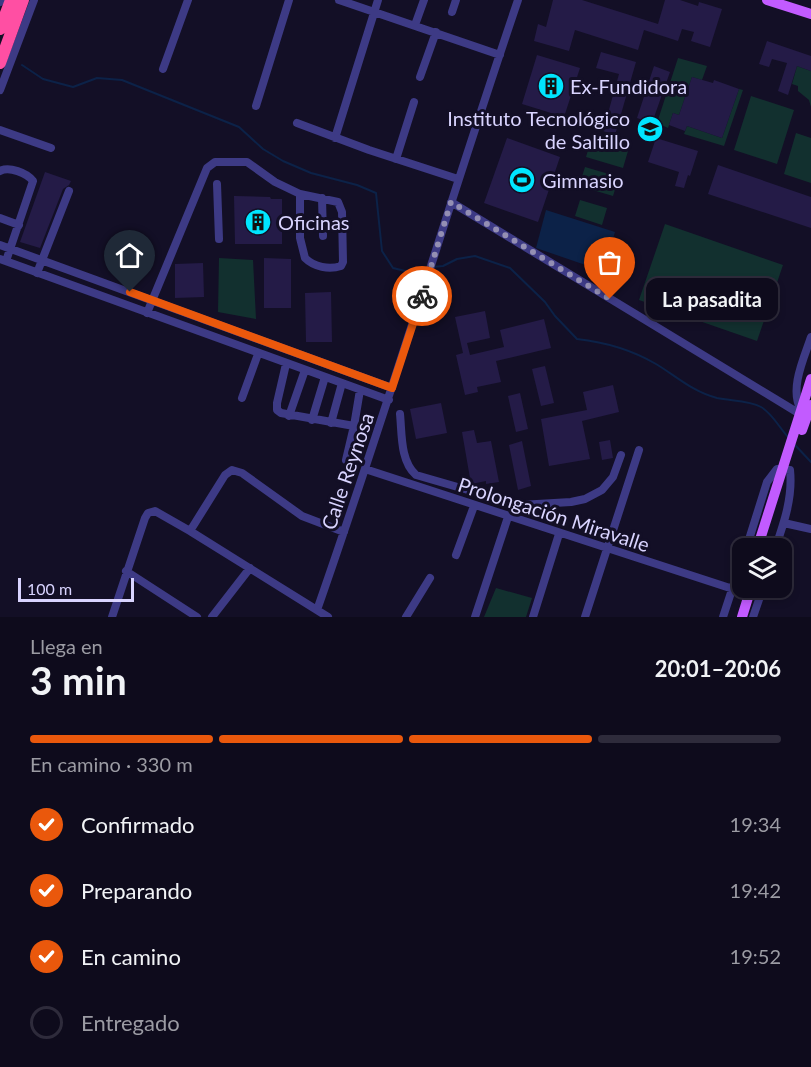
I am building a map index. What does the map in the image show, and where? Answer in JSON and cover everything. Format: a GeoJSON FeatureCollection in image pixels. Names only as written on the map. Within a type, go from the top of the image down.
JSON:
{"type":"FeatureCollection","features":[{"type":"Feature","properties":{"kind":"highway"},"geometry":{"type":"LineString","coordinates":[[0,28],[11,0]]}},
{"type":"Feature","properties":{"kind":"highway"},"geometry":{"type":"LineString","coordinates":[[0,63],[23,0]]}},
{"type":"Feature","properties":{"kind":"main road"},"geometry":{"type":"LineString","coordinates":[[767,0],[811,14]]}},
{"type":"Feature","properties":{"kind":"main road"},"geometry":{"type":"LineString","coordinates":[[762,538],[801,432],[811,379]]}},
{"type":"Feature","properties":{"kind":"main road"},"geometry":{"type":"LineString","coordinates":[[767,538],[786,469]]}},
{"type":"Feature","properties":{"kind":"main road"},"geometry":{"type":"LineString","coordinates":[[736,617],[749,598]]}},
{"type":"Feature","properties":{"kind":"main road"},"geometry":{"type":"LineString","coordinates":[[742,617],[750,598]]}},
{"type":"Feature","properties":{"kind":"street"},"geometry":{"type":"LineString","coordinates":[[0,90],[34,0]]}},
{"type":"Feature","properties":{"kind":"street"},"geometry":{"type":"LineString","coordinates":[[163,69],[188,0]]}},
{"type":"Feature","properties":{"kind":"street"},"geometry":{"type":"LineString","coordinates":[[256,106],[289,0]]}},
{"type":"Feature","properties":{"kind":"street"},"geometry":{"type":"LineString","coordinates":[[339,0],[500,55]]}},
{"type":"Feature","properties":{"kind":"street"},"geometry":{"type":"LineString","coordinates":[[335,138],[378,0]]}},
{"type":"Feature","properties":{"kind":"street"},"geometry":{"type":"LineString","coordinates":[[415,25],[424,0]]}},
{"type":"Feature","properties":{"kind":"street"},"geometry":{"type":"LineString","coordinates":[[452,12],[456,0]]}},
{"type":"Feature","properties":{"kind":"street","name":"Calle Reynosa"},"geometry":{"type":"LineString","coordinates":[[317,610],[518,0]]}},
{"type":"Feature","properties":{"kind":"street"},"geometry":{"type":"LineString","coordinates":[[420,77],[436,32]]}},
{"type":"Feature","properties":{"kind":"street"},"geometry":{"type":"LineString","coordinates":[[396,159],[414,102]]}},
{"type":"Feature","properties":{"kind":"street"},"geometry":{"type":"LineString","coordinates":[[297,123],[458,179]]}},
{"type":"Feature","properties":{"kind":"street"},"geometry":{"type":"LineString","coordinates":[[0,130],[51,148]]}},
{"type":"Feature","properties":{"kind":"street"},"geometry":{"type":"LineString","coordinates":[[147,313],[207,168],[211,164],[228,161],[247,162],[275,182],[300,194],[338,202],[341,206],[343,262],[341,266],[336,268],[316,265],[305,258],[300,238],[300,194]]}},
{"type":"Feature","properties":{"kind":"street"},"geometry":{"type":"LineString","coordinates":[[0,171],[8,169],[32,178],[32,185],[11,249],[3,260],[388,400]]}},
{"type":"Feature","properties":{"kind":"street"},"geometry":{"type":"LineString","coordinates":[[217,184],[219,238]]}},
{"type":"Feature","properties":{"kind":"street"},"geometry":{"type":"LineString","coordinates":[[37,273],[69,191]]}},
{"type":"Feature","properties":{"kind":"street"},"geometry":{"type":"LineString","coordinates":[[322,198],[323,236]]}},
{"type":"Feature","properties":{"kind":"street"},"geometry":{"type":"LineString","coordinates":[[451,202],[804,410]]}},
{"type":"Feature","properties":{"kind":"street"},"geometry":{"type":"LineString","coordinates":[[0,219],[19,225]]}},
{"type":"Feature","properties":{"kind":"street"},"geometry":{"type":"LineString","coordinates":[[0,245],[392,388]]}},
{"type":"Feature","properties":{"kind":"street"},"geometry":{"type":"LineString","coordinates":[[804,410],[797,403],[798,383],[811,337]]}},
{"type":"Feature","properties":{"kind":"street"},"geometry":{"type":"LineString","coordinates":[[242,398],[258,354]]}},
{"type":"Feature","properties":{"kind":"street"},"geometry":{"type":"LineString","coordinates":[[286,363],[277,403],[281,414],[354,426]]}},
{"type":"Feature","properties":{"kind":"street"},"geometry":{"type":"LineString","coordinates":[[289,416],[306,370]]}},
{"type":"Feature","properties":{"kind":"street"},"geometry":{"type":"LineString","coordinates":[[312,420],[325,378]]}},
{"type":"Feature","properties":{"kind":"street"},"geometry":{"type":"LineString","coordinates":[[330,423],[342,383]]}},
{"type":"Feature","properties":{"kind":"street"},"geometry":{"type":"LineString","coordinates":[[346,460],[360,390]]}},
{"type":"Feature","properties":{"kind":"street"},"geometry":{"type":"LineString","coordinates":[[400,414],[406,462],[410,470],[416,474],[511,503],[530,505],[571,502],[594,495],[602,490],[612,477],[621,454]]}},
{"type":"Feature","properties":{"kind":"street"},"geometry":{"type":"LineString","coordinates":[[585,617],[639,450]]}},
{"type":"Feature","properties":{"kind":"street","name":"Prolongación Miravalle"},"geometry":{"type":"LineString","coordinates":[[365,469],[732,589]]}},
{"type":"Feature","properties":{"kind":"street"},"geometry":{"type":"LineString","coordinates":[[749,538],[767,482],[777,469],[786,469],[790,488],[779,538]]}},
{"type":"Feature","properties":{"kind":"street"},"geometry":{"type":"LineString","coordinates":[[190,531],[225,475],[232,470],[237,471],[302,516],[344,532]]}},
{"type":"Feature","properties":{"kind":"street"},"geometry":{"type":"LineString","coordinates":[[520,520],[530,505]]}},
{"type":"Feature","properties":{"kind":"street"},"geometry":{"type":"LineString","coordinates":[[456,555],[474,506]]}},
{"type":"Feature","properties":{"kind":"street"},"geometry":{"type":"LineString","coordinates":[[112,617],[145,518],[151,512],[159,512],[328,617]]}},
{"type":"Feature","properties":{"kind":"street"},"geometry":{"type":"LineString","coordinates":[[475,617],[508,517]]}},
{"type":"Feature","properties":{"kind":"street"},"geometry":{"type":"LineString","coordinates":[[784,523],[811,529]]}},
{"type":"Feature","properties":{"kind":"street"},"geometry":{"type":"LineString","coordinates":[[533,617],[559,534]]}},
{"type":"Feature","properties":{"kind":"street"},"geometry":{"type":"LineString","coordinates":[[212,617],[250,568]]}},
{"type":"Feature","properties":{"kind":"street"},"geometry":{"type":"LineString","coordinates":[[126,571],[196,617]]}},
{"type":"Feature","properties":{"kind":"street"},"geometry":{"type":"LineString","coordinates":[[406,617],[430,578]]}},
{"type":"Feature","properties":{"kind":"street"},"geometry":{"type":"LineString","coordinates":[[723,617],[732,592]]}},
{"type":"Feature","properties":{"kind":"street"},"geometry":{"type":"LineString","coordinates":[[753,617],[754,598]]}},
{"type":"Feature","properties":{"kind":"green space"},"geometry":{"type":"Polygon","coordinates":[[[678,58],[707,66],[702,80],[692,77],[679,115],[673,113],[668,128],[657,123],[678,58]]]}},
{"type":"Feature","properties":{"kind":"green space"},"geometry":{"type":"Polygon","coordinates":[[[797,66],[811,71],[811,107],[809,100],[798,91],[798,86],[792,84],[797,66]]]}},
{"type":"Feature","properties":{"kind":"green space"},"geometry":{"type":"Polygon","coordinates":[[[739,89],[743,90],[724,146],[684,134],[687,126],[722,138],[739,89]]]}},
{"type":"Feature","properties":{"kind":"green space"},"geometry":{"type":"Polygon","coordinates":[[[751,96],[794,110],[777,164],[734,150],[751,96]]]}},
{"type":"Feature","properties":{"kind":"green space"},"geometry":{"type":"Polygon","coordinates":[[[796,133],[811,138],[811,183],[784,174],[796,133]]]}},
{"type":"Feature","properties":{"kind":"green space"},"geometry":{"type":"Polygon","coordinates":[[[591,140],[628,151],[623,168],[586,157],[591,140]]]}},
{"type":"Feature","properties":{"kind":"green space"},"geometry":{"type":"Polygon","coordinates":[[[585,167],[619,177],[613,196],[579,186],[585,167]]]}},
{"type":"Feature","properties":{"kind":"green space"},"geometry":{"type":"Polygon","coordinates":[[[580,200],[607,208],[602,225],[575,216],[580,200]]]}},
{"type":"Feature","properties":{"kind":"green space"},"geometry":{"type":"Polygon","coordinates":[[[665,224],[783,265],[757,341],[639,300],[665,224]]]}},
{"type":"Feature","properties":{"kind":"green space"},"geometry":{"type":"Polygon","coordinates":[[[219,258],[253,260],[256,319],[218,312],[219,258]]]}},
{"type":"Feature","properties":{"kind":"green space"},"geometry":{"type":"Polygon","coordinates":[[[496,588],[532,598],[526,617],[484,617],[496,588]]]}},
{"type":"Feature","properties":{"kind":"water"},"geometry":{"type":"Polygon","coordinates":[[[546,210],[615,232],[603,271],[536,248],[546,210]]]}},
{"type":"Feature","properties":{"kind":"building"},"geometry":{"type":"Polygon","coordinates":[[[553,0],[582,0],[658,24],[665,0],[680,0],[698,6],[699,2],[722,9],[710,47],[691,41],[694,32],[682,29],[678,41],[644,30],[638,50],[575,30],[569,51],[534,41],[538,24],[546,27],[553,0]]]}},
{"type":"Feature","properties":{"kind":"building"},"geometry":{"type":"Polygon","coordinates":[[[767,41],[811,56],[811,71],[797,66],[788,95],[778,91],[787,63],[772,59],[769,67],[759,64],[767,41]]]}},
{"type":"Feature","properties":{"kind":"building"},"geometry":{"type":"Polygon","coordinates":[[[601,52],[636,62],[615,135],[603,131],[619,74],[596,68],[601,52]]]}},
{"type":"Feature","properties":{"kind":"building","name":"Ex-Fundidora"},"geometry":{"type":"Polygon","coordinates":[[[537,55],[580,68],[564,117],[522,104],[537,55]]]}},
{"type":"Feature","properties":{"kind":"building"},"geometry":{"type":"Polygon","coordinates":[[[654,66],[670,72],[652,123],[637,118],[654,66]]]}},
{"type":"Feature","properties":{"kind":"building"},"geometry":{"type":"Polygon","coordinates":[[[692,77],[713,83],[714,80],[739,89],[722,138],[687,126],[685,131],[669,125],[673,113],[679,115],[692,77]]]}},
{"type":"Feature","properties":{"kind":"building","name":"Gimnasio"},"geometry":{"type":"Polygon","coordinates":[[[507,138],[560,157],[538,222],[484,203],[507,138]]]}},
{"type":"Feature","properties":{"kind":"building"},"geometry":{"type":"Polygon","coordinates":[[[656,138],[698,151],[684,188],[675,186],[679,172],[648,162],[656,138]]]}},
{"type":"Feature","properties":{"kind":"building"},"geometry":{"type":"Polygon","coordinates":[[[718,165],[811,197],[811,228],[708,194],[718,165]]]}},
{"type":"Feature","properties":{"kind":"building"},"geometry":{"type":"Polygon","coordinates":[[[45,172],[71,181],[63,189],[40,248],[20,242],[45,172]]]}},
{"type":"Feature","properties":{"kind":"building","name":"Oficinas"},"geometry":{"type":"Polygon","coordinates":[[[234,196],[282,199],[282,244],[235,244],[234,196]]]}},
{"type":"Feature","properties":{"kind":"building"},"geometry":{"type":"Polygon","coordinates":[[[264,258],[291,259],[291,308],[264,308],[264,258]]]}},
{"type":"Feature","properties":{"kind":"building"},"geometry":{"type":"Polygon","coordinates":[[[203,263],[204,297],[175,298],[175,264],[203,263]]]}},
{"type":"Feature","properties":{"kind":"building"},"geometry":{"type":"Polygon","coordinates":[[[331,292],[332,342],[306,342],[305,293],[331,292]]]}},
{"type":"Feature","properties":{"kind":"building"},"geometry":{"type":"Polygon","coordinates":[[[485,311],[490,338],[467,343],[470,355],[504,347],[500,330],[544,319],[551,348],[496,361],[501,382],[477,387],[478,392],[465,395],[456,355],[463,353],[455,317],[485,311]]]}},
{"type":"Feature","properties":{"kind":"building"},"geometry":{"type":"Polygon","coordinates":[[[545,366],[554,403],[541,406],[532,369],[545,366]]]}},
{"type":"Feature","properties":{"kind":"building"},"geometry":{"type":"Polygon","coordinates":[[[613,385],[619,412],[582,421],[590,459],[549,466],[541,419],[587,410],[583,392],[613,385]]]}},
{"type":"Feature","properties":{"kind":"building"},"geometry":{"type":"Polygon","coordinates":[[[520,393],[528,429],[516,432],[508,396],[520,393]]]}},
{"type":"Feature","properties":{"kind":"building"},"geometry":{"type":"Polygon","coordinates":[[[441,403],[447,433],[416,439],[410,409],[441,403]]]}},
{"type":"Feature","properties":{"kind":"building"},"geometry":{"type":"Polygon","coordinates":[[[474,430],[477,443],[491,441],[499,482],[486,484],[486,481],[471,484],[462,432],[474,430]]]}},
{"type":"Feature","properties":{"kind":"building"},"geometry":{"type":"Polygon","coordinates":[[[610,440],[613,458],[602,460],[599,442],[610,440]]]}},
{"type":"Feature","properties":{"kind":"building"},"geometry":{"type":"Polygon","coordinates":[[[522,441],[531,486],[518,490],[509,445],[522,441]]]}},
{"type":"Feature","properties":{"kind":"waterway"},"geometry":{"type":"LineString","coordinates":[[22,65],[43,79],[73,87],[97,78],[122,80],[239,127],[263,149],[283,161],[311,173],[357,185],[376,193],[382,251],[393,268],[405,271],[428,268]]}},
{"type":"Feature","properties":{"kind":"waterway"},"geometry":{"type":"LineString","coordinates":[[433,267],[475,256],[510,268],[545,302],[577,339],[628,351],[656,364],[692,388],[708,395],[761,407],[789,438]]}},
{"type":"Feature","properties":{"kind":"waterway"},"geometry":{"type":"LineString","coordinates":[[795,445],[811,462]]}},
{"type":"Feature","properties":{"kind":"way so far"},"geometry":{"type":"LineString","coordinates":[[422,296],[451,202],[610,299]]}},
{"type":"Feature","properties":{"kind":"place","name":"Ex-Fundidora"},"geometry":{"type":"Point","coordinates":[551,86]}},
{"type":"Feature","properties":{"kind":"place","name":"Instituto Tecnológico de Saltillo"},"geometry":{"type":"Point","coordinates":[650,129]}},
{"type":"Feature","properties":{"kind":"place","name":"Gimnasio"},"geometry":{"type":"Point","coordinates":[522,180]}},
{"type":"Feature","properties":{"kind":"place","name":"Oficinas"},"geometry":{"type":"Point","coordinates":[258,222]}},
{"type":"Feature","properties":{"kind":"place","name":"La pasadita"},"geometry":{"type":"Point","coordinates":[610,299]}},
{"type":"Feature","properties":{"kind":"route"},"geometry":{"type":"LineString","coordinates":[[130,292],[392,388],[422,296]]}}]}
